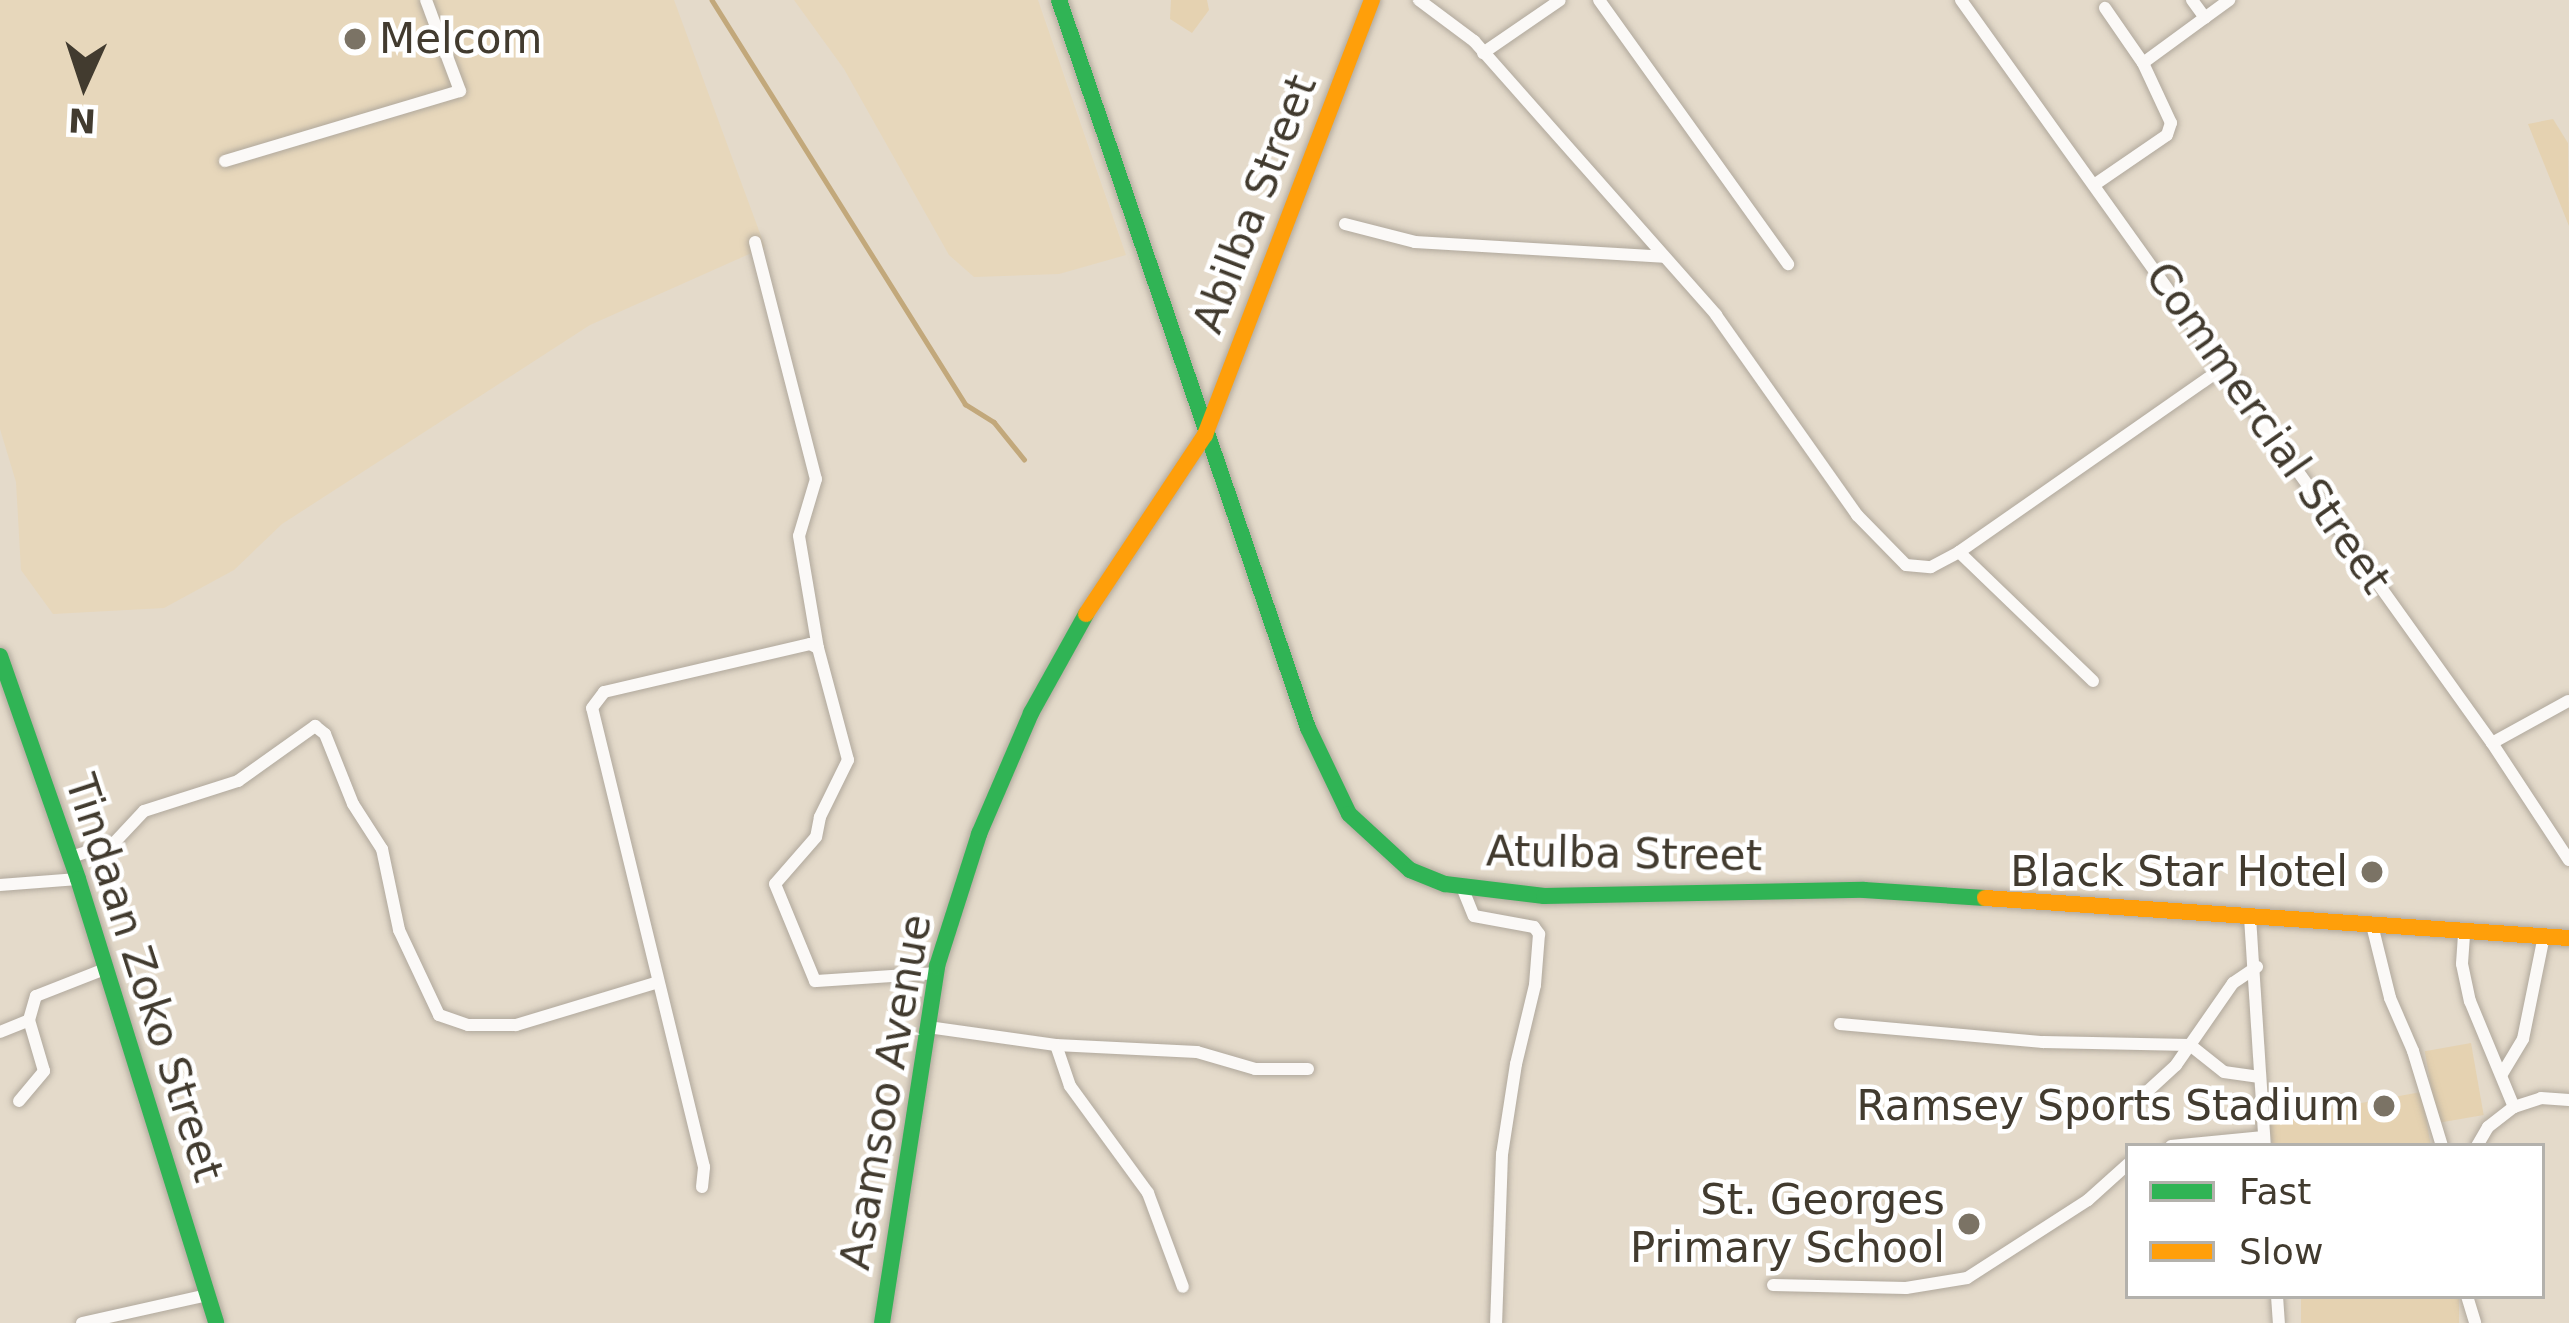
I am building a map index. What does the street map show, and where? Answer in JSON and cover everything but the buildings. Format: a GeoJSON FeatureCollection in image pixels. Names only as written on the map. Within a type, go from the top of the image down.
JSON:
{"type":"FeatureCollection","features":[{"type":"Feature","properties":{"kind":"street"},"geometry":{"type":"LineString","coordinates":[[225,161],[460,91],[426,0]]}},
{"type":"Feature","properties":{"kind":"street","name":"Atulba Street"},"geometry":{"type":"LineString","coordinates":[[1059,0],[1308,728],[1348,814],[1398,862],[1427,878],[1462,887],[1644,898],[1864,890],[2464,935],[2569,938]]}},
{"type":"Feature","properties":{"kind":"street","name":"Abilba Street"},"geometry":{"type":"LineString","coordinates":[[1205,435],[1372,0]]}},
{"type":"Feature","properties":{"kind":"street"},"geometry":{"type":"LineString","coordinates":[[1419,0],[1484,53],[1716,315],[1857,515],[1906,565],[1930,567],[1959,552],[2223,368]]}},
{"type":"Feature","properties":{"kind":"street"},"geometry":{"type":"LineString","coordinates":[[1484,53],[1559,0]]}},
{"type":"Feature","properties":{"kind":"street"},"geometry":{"type":"LineString","coordinates":[[1599,0],[1788,264]]}},
{"type":"Feature","properties":{"kind":"street","name":"Commercial Street"},"geometry":{"type":"LineString","coordinates":[[1961,0],[2492,743],[2569,860]]}},
{"type":"Feature","properties":{"kind":"street"},"geometry":{"type":"LineString","coordinates":[[2192,0],[2205,18]]}},
{"type":"Feature","properties":{"kind":"street"},"geometry":{"type":"LineString","coordinates":[[2143,63],[2229,0]]}},
{"type":"Feature","properties":{"kind":"street"},"geometry":{"type":"LineString","coordinates":[[2094,184],[2167,135],[2171,123],[2143,63],[2105,8]]}},
{"type":"Feature","properties":{"kind":"street"},"geometry":{"type":"LineString","coordinates":[[1345,224],[1415,242],[1665,257]]}},
{"type":"Feature","properties":{"kind":"street"},"geometry":{"type":"LineString","coordinates":[[755,242],[815,479],[799,536],[818,648],[848,760],[814,840],[776,879],[799,950],[815,981],[935,973]]}},
{"type":"Feature","properties":{"kind":"street","name":"Asamsoo Avenue"},"geometry":{"type":"LineString","coordinates":[[883,1323],[935,973],[979,834],[1030,713],[1116,562],[1205,435]]}},
{"type":"Feature","properties":{"kind":"street"},"geometry":{"type":"LineString","coordinates":[[1959,552],[2093,681]]}},
{"type":"Feature","properties":{"kind":"street"},"geometry":{"type":"LineString","coordinates":[[702,1187],[704,1167],[592,717],[595,701],[604,692],[810,644],[818,648]]}},
{"type":"Feature","properties":{"kind":"street","name":"Tindaan Zoko Street"},"geometry":{"type":"LineString","coordinates":[[0,656],[78,879],[216,1323]]}},
{"type":"Feature","properties":{"kind":"street"},"geometry":{"type":"LineString","coordinates":[[2492,743],[2568,701]]}},
{"type":"Feature","properties":{"kind":"street"},"geometry":{"type":"LineString","coordinates":[[70,857],[114,842],[145,811],[238,781],[315,726],[325,734],[353,804],[382,849],[399,930],[439,1015],[468,1025],[516,1025],[658,982]]}},
{"type":"Feature","properties":{"kind":"street"},"geometry":{"type":"LineString","coordinates":[[0,885],[78,879]]}},
{"type":"Feature","properties":{"kind":"street"},"geometry":{"type":"LineString","coordinates":[[1462,887],[1474,916],[1534,927],[1538,934],[1535,985],[1502,1154],[1496,1323]]}},
{"type":"Feature","properties":{"kind":"street"},"geometry":{"type":"LineString","coordinates":[[2227,1143],[2265,1141],[2251,916]]}},
{"type":"Feature","properties":{"kind":"street"},"geometry":{"type":"LineString","coordinates":[[2372,925],[2390,998],[2441,1143]]}},
{"type":"Feature","properties":{"kind":"street"},"geometry":{"type":"LineString","coordinates":[[2464,935],[2462,964],[2470,1001],[2514,1107]]}},
{"type":"Feature","properties":{"kind":"street"},"geometry":{"type":"LineString","coordinates":[[2502,1074],[2523,1039],[2542,940]]}},
{"type":"Feature","properties":{"kind":"street"},"geometry":{"type":"LineString","coordinates":[[2138,1100],[2190,1045],[2214,1004],[2257,967]]}},
{"type":"Feature","properties":{"kind":"street"},"geometry":{"type":"LineString","coordinates":[[19,1101],[44,1071],[29,1020],[36,996],[105,969]]}},
{"type":"Feature","properties":{"kind":"street"},"geometry":{"type":"LineString","coordinates":[[0,1032],[29,1020]]}},
{"type":"Feature","properties":{"kind":"street"},"geometry":{"type":"LineString","coordinates":[[1840,1024],[2043,1042],[2190,1045],[2224,1072],[2258,1077]]}},
{"type":"Feature","properties":{"kind":"street"},"geometry":{"type":"LineString","coordinates":[[928,1027],[1055,1045],[1197,1052],[1255,1069],[1308,1070]]}},
{"type":"Feature","properties":{"kind":"street"},"geometry":{"type":"LineString","coordinates":[[1055,1045],[1070,1086],[1148,1193],[1183,1287]]}},
{"type":"Feature","properties":{"kind":"street"},"geometry":{"type":"LineString","coordinates":[[2479,1143],[2488,1127],[2514,1107],[2541,1098],[2569,1100]]}},
{"type":"Feature","properties":{"kind":"street"},"geometry":{"type":"LineString","coordinates":[[1773,1285],[1906,1288],[1966,1278],[2088,1200],[2125,1167]]}},
{"type":"Feature","properties":{"kind":"street"},"geometry":{"type":"LineString","coordinates":[[82,1323],[207,1294]]}},
{"type":"Feature","properties":{"kind":"shaded area"},"geometry":{"type":"Polygon","coordinates":[[[0,0],[674,0],[765,247],[590,325],[282,524],[234,570],[164,608],[53,614],[21,570],[16,482],[0,429],[0,0]]]}},
{"type":"Feature","properties":{"kind":"shaded area"},"geometry":{"type":"Polygon","coordinates":[[[794,0],[1038,0],[1126,255],[1059,274],[974,277],[949,255],[844,69],[794,0]]]}},
{"type":"Feature","properties":{"kind":"shaded area"},"geometry":{"type":"Polygon","coordinates":[[[1171,0],[1207,0],[1209,10],[1192,33],[1170,19],[1171,0]]]}},
{"type":"Feature","properties":{"kind":"shaded area"},"geometry":{"type":"Polygon","coordinates":[[[2553,119],[2568,143],[2569,226],[2528,124],[2553,119]]]}},
{"type":"Feature","properties":{"kind":"shaded area"},"geometry":{"type":"Polygon","coordinates":[[[2471,1043],[2484,1115],[2437,1123],[2425,1051],[2471,1043]]]}},
{"type":"Feature","properties":{"kind":"shaded area","name":"Ramsey Sports Stadium"},"geometry":{"type":"Polygon","coordinates":[[[2421,1092],[2430,1143],[2272,1143],[2268,1120],[2421,1092]]]}},
{"type":"Feature","properties":{"kind":"shaded area"},"geometry":{"type":"Polygon","coordinates":[[[2301,1299],[2459,1299],[2459,1323],[2301,1323],[2301,1299]]]}},
{"type":"Feature","properties":{"kind":"waterway"},"geometry":{"type":"LineString","coordinates":[[712,0],[965,404],[994,422],[1024,459]]}},
{"type":"Feature","properties":{"kind":"traffic: fast"},"geometry":{"type":"LineString","coordinates":[[1059,0],[1308,728],[1349,814],[1410,870],[1445,884],[1544,896],[1864,890],[1985,898]]}},
{"type":"Feature","properties":{"kind":"traffic: fast"},"geometry":{"type":"LineString","coordinates":[[882,1323],[937,966],[979,834],[1031,713],[1086,614]]}},
{"type":"Feature","properties":{"kind":"traffic: fast"},"geometry":{"type":"LineString","coordinates":[[0,656],[78,879],[216,1323]]}},
{"type":"Feature","properties":{"kind":"traffic: slow"},"geometry":{"type":"LineString","coordinates":[[1086,614],[1205,435],[1372,0]]}},
{"type":"Feature","properties":{"kind":"traffic: slow"},"geometry":{"type":"LineString","coordinates":[[1985,898],[2569,938]]}},
{"type":"Feature","properties":{"kind":"place","name":"Melcom"},"geometry":{"type":"Point","coordinates":[355,39]}},
{"type":"Feature","properties":{"kind":"place","name":"Black Star Hotel"},"geometry":{"type":"Point","coordinates":[2372,872]}},
{"type":"Feature","properties":{"kind":"place","name":"Ramsey Sports Stadium"},"geometry":{"type":"Point","coordinates":[2384,1106]}},
{"type":"Feature","properties":{"kind":"place","name":"St. Georges Primary School"},"geometry":{"type":"Point","coordinates":[1969,1224]}}]}
